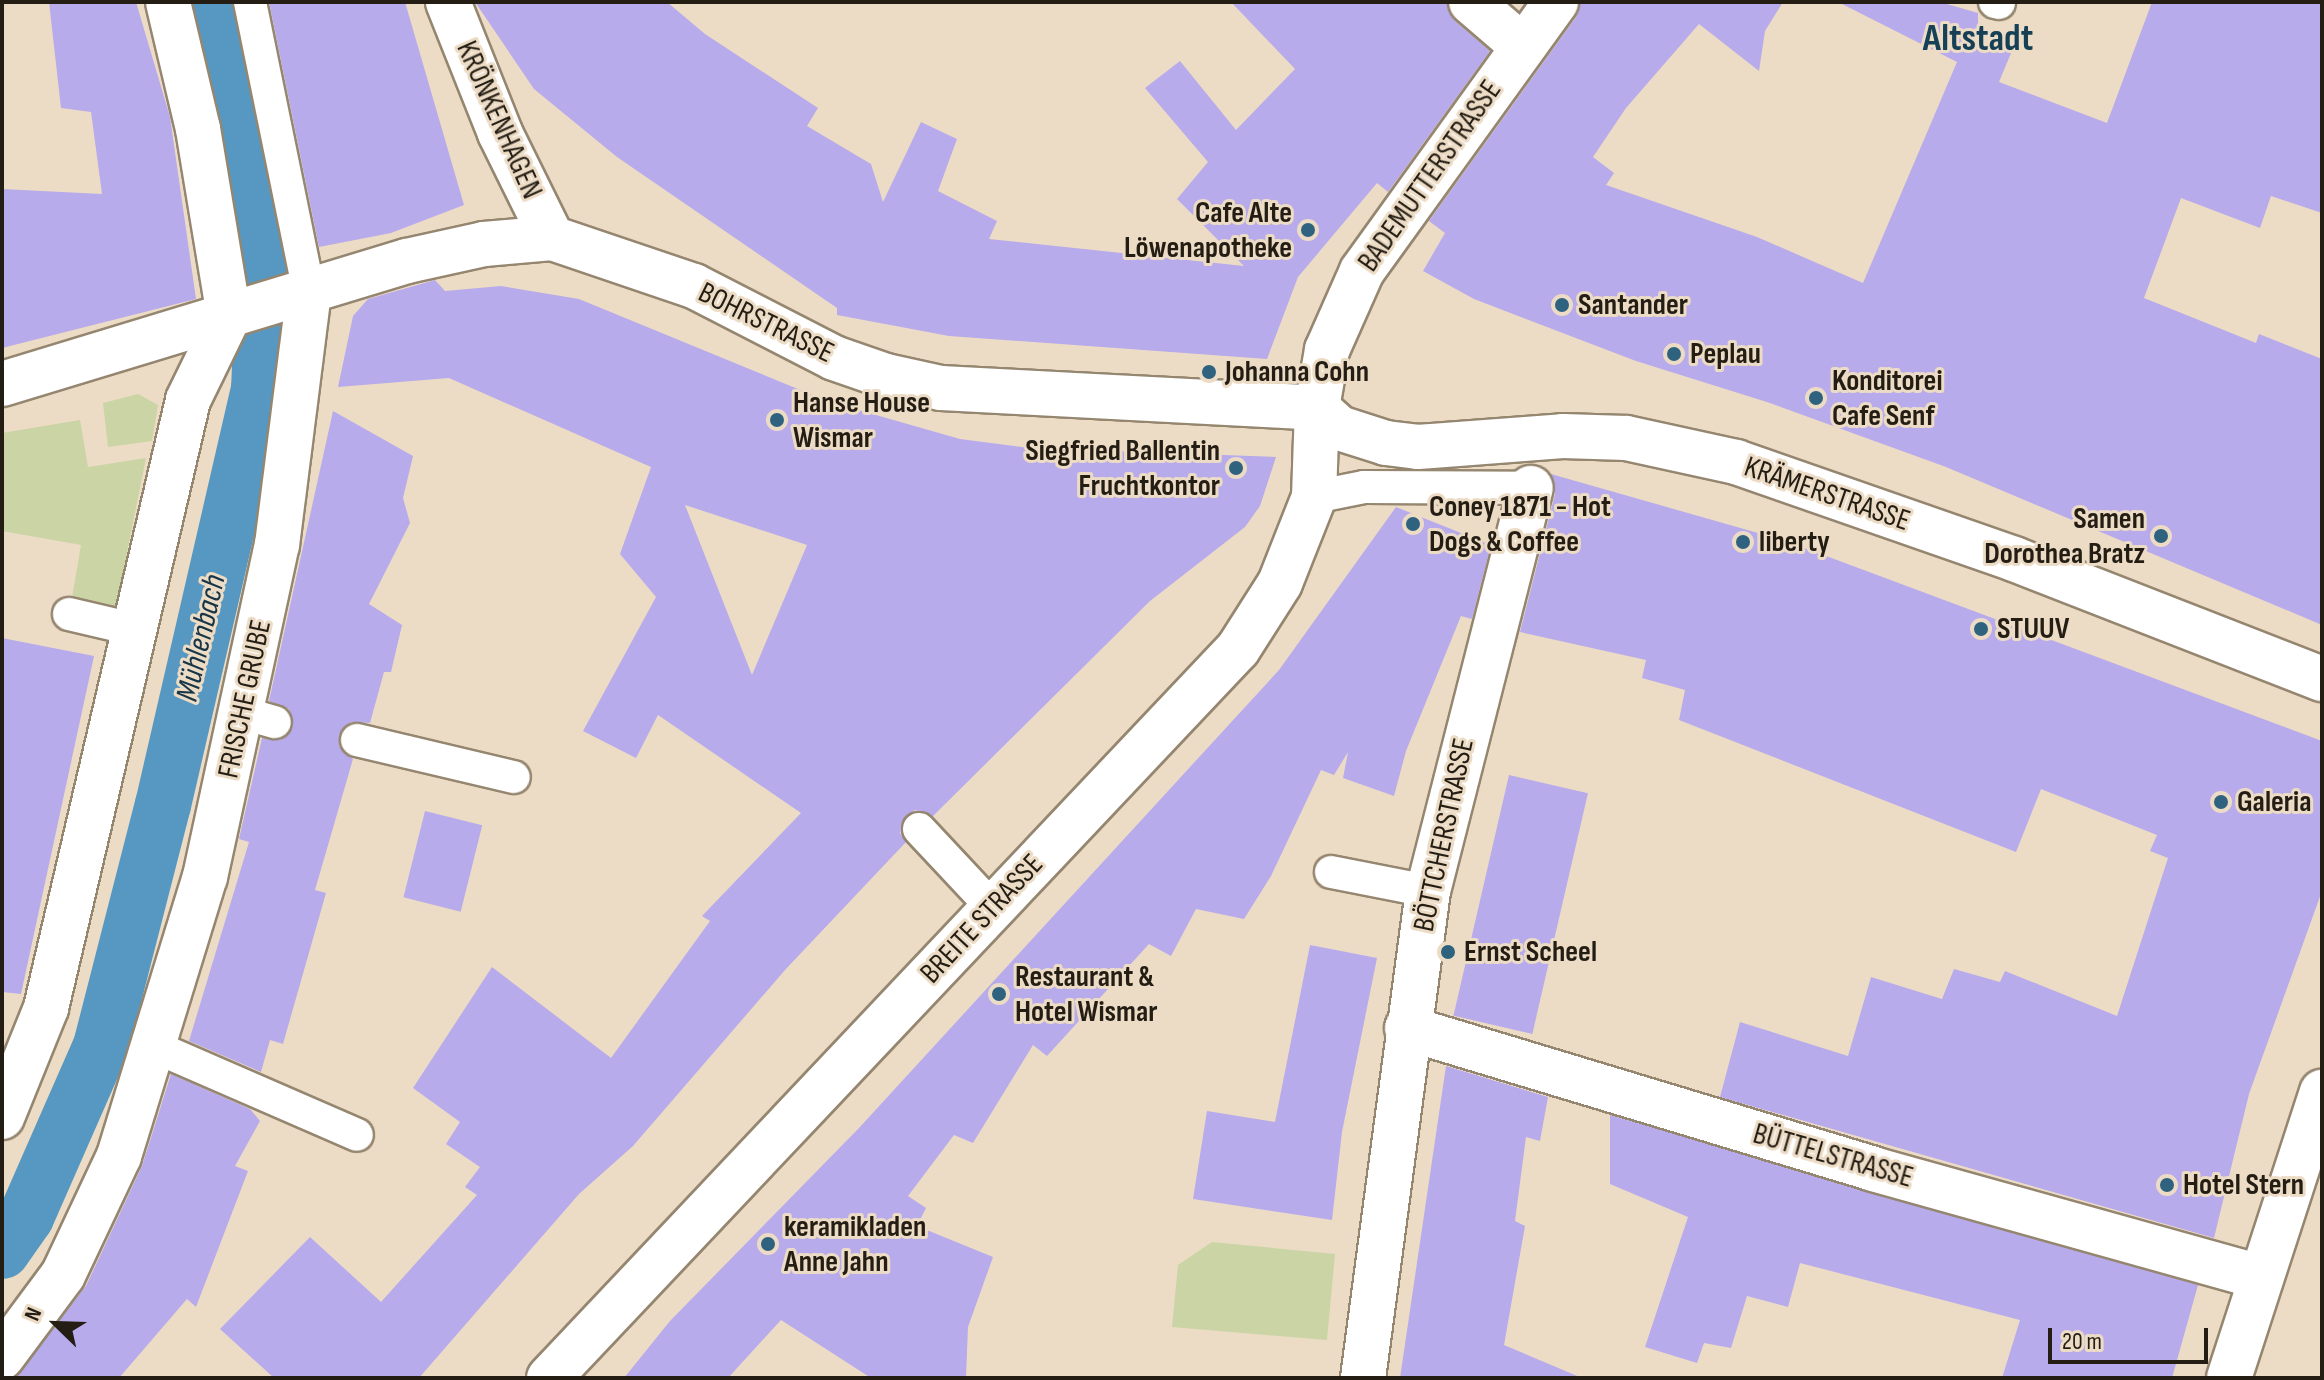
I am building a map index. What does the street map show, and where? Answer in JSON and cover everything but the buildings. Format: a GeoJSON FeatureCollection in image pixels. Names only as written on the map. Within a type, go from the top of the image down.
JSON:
{"type":"FeatureCollection","features":[{"type":"Feature","properties":{"kind":"street"},"geometry":{"type":"LineString","coordinates":[[2,1117],[46,1008],[137,630],[188,400],[229,316],[198,129],[168,2]]}},
{"type":"Feature","properties":{"kind":"street","name":"KRÖNKENHAGEN"},"geometry":{"type":"LineString","coordinates":[[448,2],[500,133],[552,238]]}},
{"type":"Feature","properties":{"kind":"street"},"geometry":{"type":"LineString","coordinates":[[1471,2],[1521,45]]}},
{"type":"Feature","properties":{"kind":"street","name":"BADEMUTTERSTRASSE"},"geometry":{"type":"LineString","coordinates":[[1317,408],[1327,350],[1362,271],[1521,45],[1556,2]]}},
{"type":"Feature","properties":{"kind":"street","name":"BOHRSTRASSE"},"geometry":{"type":"LineString","coordinates":[[2,384],[309,291],[468,247],[552,238],[694,286],[834,358],[886,376],[941,388],[1317,408]]}},
{"type":"Feature","properties":{"kind":"street","name":"FRISCHE GRUBE"},"geometry":{"type":"LineString","coordinates":[[2,1357],[63,1275],[119,1156],[205,877],[259,718],[309,291]]}},
{"type":"Feature","properties":{"kind":"street","name":"BREITE STRASSE"},"geometry":{"type":"LineString","coordinates":[[549,1378],[1238,649],[1280,583],[1314,497],[1317,408]]}},
{"type":"Feature","properties":{"kind":"street","name":"KRÄMERSTRASSE"},"geometry":{"type":"LineString","coordinates":[[1317,408],[1361,438],[1397,444],[1626,438],[1736,462],[2014,559],[2322,679]]}},
{"type":"Feature","properties":{"kind":"street","name":"BÖTTCHERSTRASSE"},"geometry":{"type":"LineString","coordinates":[[1363,1378],[1407,1028],[1428,891],[1531,488]]}},
{"type":"Feature","properties":{"kind":"street","name":"BÜTTELSTRASSE"},"geometry":{"type":"LineString","coordinates":[[1407,1028],[1859,1164],[2261,1277]]}},
{"type":"Feature","properties":{"kind":"street"},"geometry":{"type":"LineString","coordinates":[[2229,1378],[2261,1277],[2308,1167],[2322,1092]]}},
{"type":"Feature","properties":{"kind":"lane","name":"FRISCHE GRUBE"},"geometry":{"type":"LineString","coordinates":[[250,2],[309,291]]}},
{"type":"Feature","properties":{"kind":"lane"},"geometry":{"type":"LineString","coordinates":[[1314,497],[1364,487],[1531,488]]}},
{"type":"Feature","properties":{"kind":"lane"},"geometry":{"type":"LineString","coordinates":[[69,614],[137,630]]}},
{"type":"Feature","properties":{"kind":"lane"},"geometry":{"type":"LineString","coordinates":[[357,740],[514,777]]}},
{"type":"Feature","properties":{"kind":"lane"},"geometry":{"type":"LineString","coordinates":[[919,829],[993,908]]}},
{"type":"Feature","properties":{"kind":"lane"},"geometry":{"type":"LineString","coordinates":[[1331,872],[1428,891]]}},
{"type":"Feature","properties":{"kind":"lane"},"geometry":{"type":"LineString","coordinates":[[155,1047],[357,1135]]}},
{"type":"Feature","properties":{"kind":"green space"},"geometry":{"type":"Polygon","coordinates":[[[138,394],[158,405],[152,441],[108,447],[103,403],[138,394]]]}},
{"type":"Feature","properties":{"kind":"green space"},"geometry":{"type":"Polygon","coordinates":[[[80,420],[88,467],[146,458],[116,607],[72,598],[81,545],[2,531],[2,433],[80,420]]]}},
{"type":"Feature","properties":{"kind":"green space"},"geometry":{"type":"Polygon","coordinates":[[[1212,1242],[1335,1254],[1327,1340],[1172,1327],[1178,1265],[1212,1242]]]}},
{"type":"Feature","properties":{"kind":"waterway","name":"Mühlenbach"},"geometry":{"type":"LineString","coordinates":[[2,1251],[26,1217],[101,1046],[163,805],[259,390],[265,249],[211,2]]}},
{"type":"Feature","properties":{"kind":"place","name":"Cafe Alte Löwenapotheke"},"geometry":{"type":"Point","coordinates":[1308,230]}},
{"type":"Feature","properties":{"kind":"place","name":"Santander"},"geometry":{"type":"Point","coordinates":[1562,305]}},
{"type":"Feature","properties":{"kind":"place","name":"Peplau"},"geometry":{"type":"Point","coordinates":[1674,354]}},
{"type":"Feature","properties":{"kind":"place","name":"Johanna Cohn"},"geometry":{"type":"Point","coordinates":[1209,372]}},
{"type":"Feature","properties":{"kind":"place","name":"Konditorei Cafe Senf"},"geometry":{"type":"Point","coordinates":[1816,398]}},
{"type":"Feature","properties":{"kind":"place","name":"Hanse House Wismar"},"geometry":{"type":"Point","coordinates":[777,420]}},
{"type":"Feature","properties":{"kind":"place","name":"Siegfried Ballentin Fruchtkontor"},"geometry":{"type":"Point","coordinates":[1236,468]}},
{"type":"Feature","properties":{"kind":"place","name":"Coney 1871 - Hot Dogs & Coffee"},"geometry":{"type":"Point","coordinates":[1413,524]}},
{"type":"Feature","properties":{"kind":"place","name":"Samen Dorothea Bratz"},"geometry":{"type":"Point","coordinates":[2161,536]}},
{"type":"Feature","properties":{"kind":"place","name":"liberty"},"geometry":{"type":"Point","coordinates":[1743,542]}},
{"type":"Feature","properties":{"kind":"place","name":"STUUV"},"geometry":{"type":"Point","coordinates":[1981,629]}},
{"type":"Feature","properties":{"kind":"place","name":"Galeria"},"geometry":{"type":"Point","coordinates":[2221,802]}},
{"type":"Feature","properties":{"kind":"place","name":"Ernst Scheel"},"geometry":{"type":"Point","coordinates":[1448,952]}},
{"type":"Feature","properties":{"kind":"place","name":"Restaurant & Hotel Wismar"},"geometry":{"type":"Point","coordinates":[999,994]}},
{"type":"Feature","properties":{"kind":"place","name":"Hotel Stern"},"geometry":{"type":"Point","coordinates":[2167,1185]}},
{"type":"Feature","properties":{"kind":"place","name":"keramikladen Anne Jahn"},"geometry":{"type":"Point","coordinates":[768,1244]}},
{"type":"Feature","properties":{"kind":"district","name":"Altstadt"},"geometry":{"type":"Point","coordinates":[1978,39]}}]}
